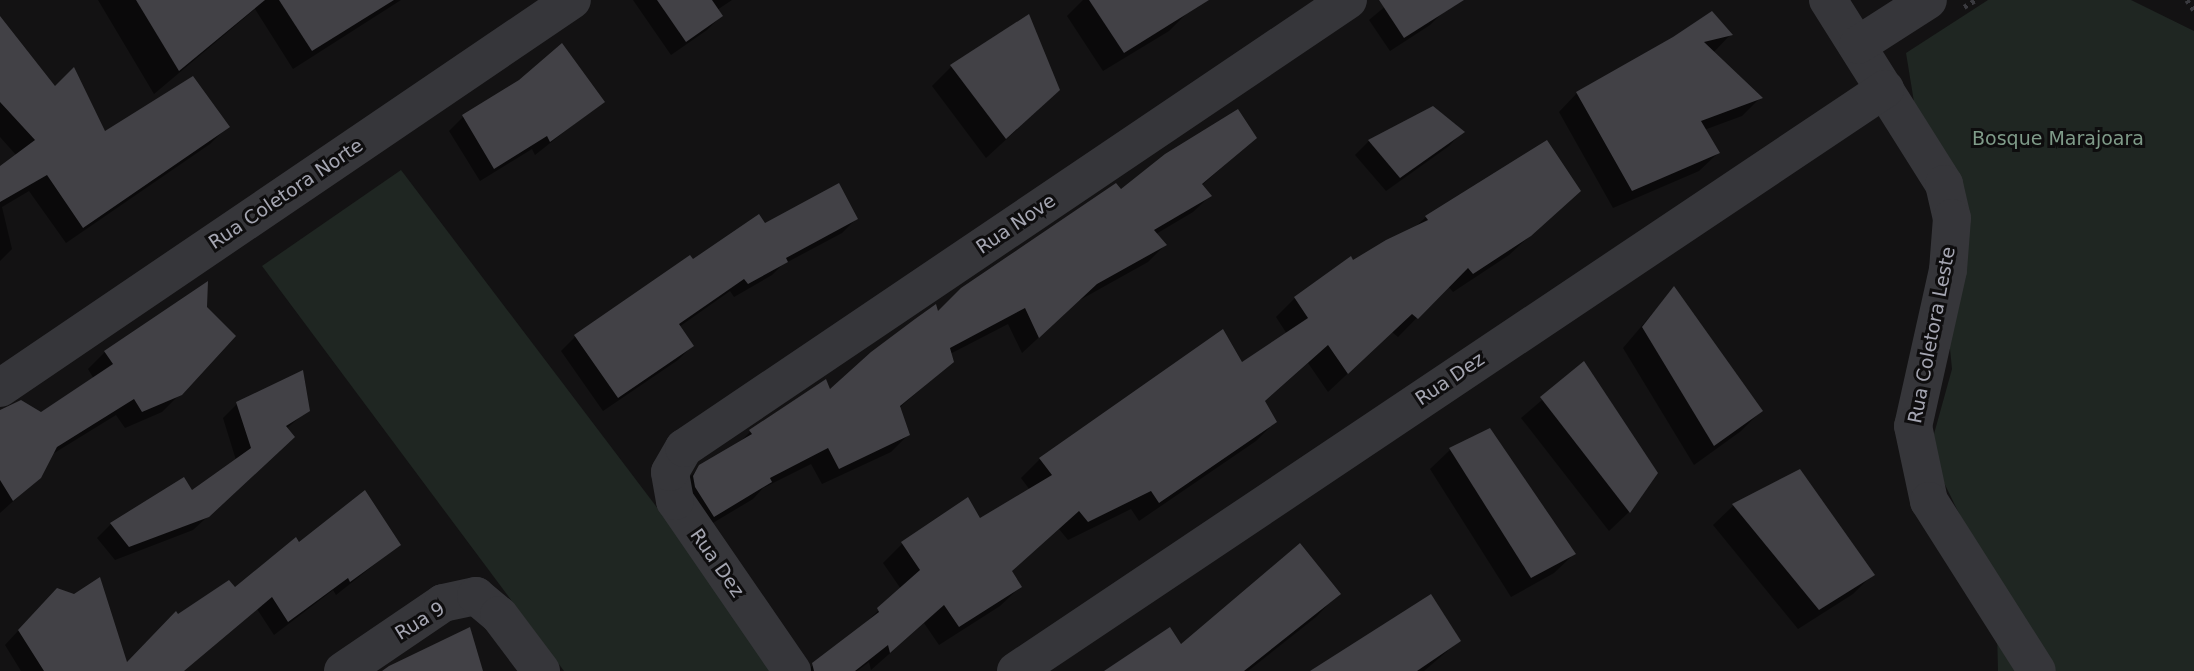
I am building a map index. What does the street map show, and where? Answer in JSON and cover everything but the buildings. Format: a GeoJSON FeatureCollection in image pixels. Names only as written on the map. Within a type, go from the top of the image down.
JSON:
{"type":"FeatureCollection","features":[{"type":"Feature","properties":{"kind":"street","name":"Rua Coletora Norte"},"geometry":{"type":"LineString","coordinates":[[0,388],[572,0]]}},
{"type":"Feature","properties":{"kind":"street","name":"Rua Nove"},"geometry":{"type":"LineString","coordinates":[[684,448],[1348,0]]}},
{"type":"Feature","properties":{"kind":"street","name":"Rua Coletora Leste"},"geometry":{"type":"LineString","coordinates":[[1828,0],[1944,184],[1952,218],[1948,270],[1913,426],[1929,501],[2037,671]]}},
{"type":"Feature","properties":{"kind":"street"},"geometry":{"type":"LineString","coordinates":[[1858,45],[1928,0]]}},
{"type":"Feature","properties":{"kind":"street","name":"Rua Dez"},"geometry":{"type":"LineString","coordinates":[[1016,671],[1885,89]]}},
{"type":"Feature","properties":{"kind":"street","name":"Rua Dez"},"geometry":{"type":"LineString","coordinates":[[684,448],[670,472],[675,501],[792,671]]}},
{"type":"Feature","properties":{"kind":"street","name":"Rua 9"},"geometry":{"type":"LineString","coordinates":[[343,671],[443,603],[476,596],[499,615],[541,671]]}},
{"type":"Feature","properties":{"kind":"path"},"geometry":{"type":"LineString","coordinates":[[2187,0],[2194,10]]}},
{"type":"Feature","properties":{"kind":"green space","name":"Bosque Marajoara"},"geometry":{"type":"Polygon","coordinates":[[[1988,0],[2131,0],[2194,31],[2194,671],[1998,671],[1996,589],[1929,452],[1952,369],[1943,279],[1906,53],[1988,0]]]}},
{"type":"Feature","properties":{"kind":"green space"},"geometry":{"type":"Polygon","coordinates":[[[401,170],[781,671],[564,671],[262,266],[401,170]]]}}]}
